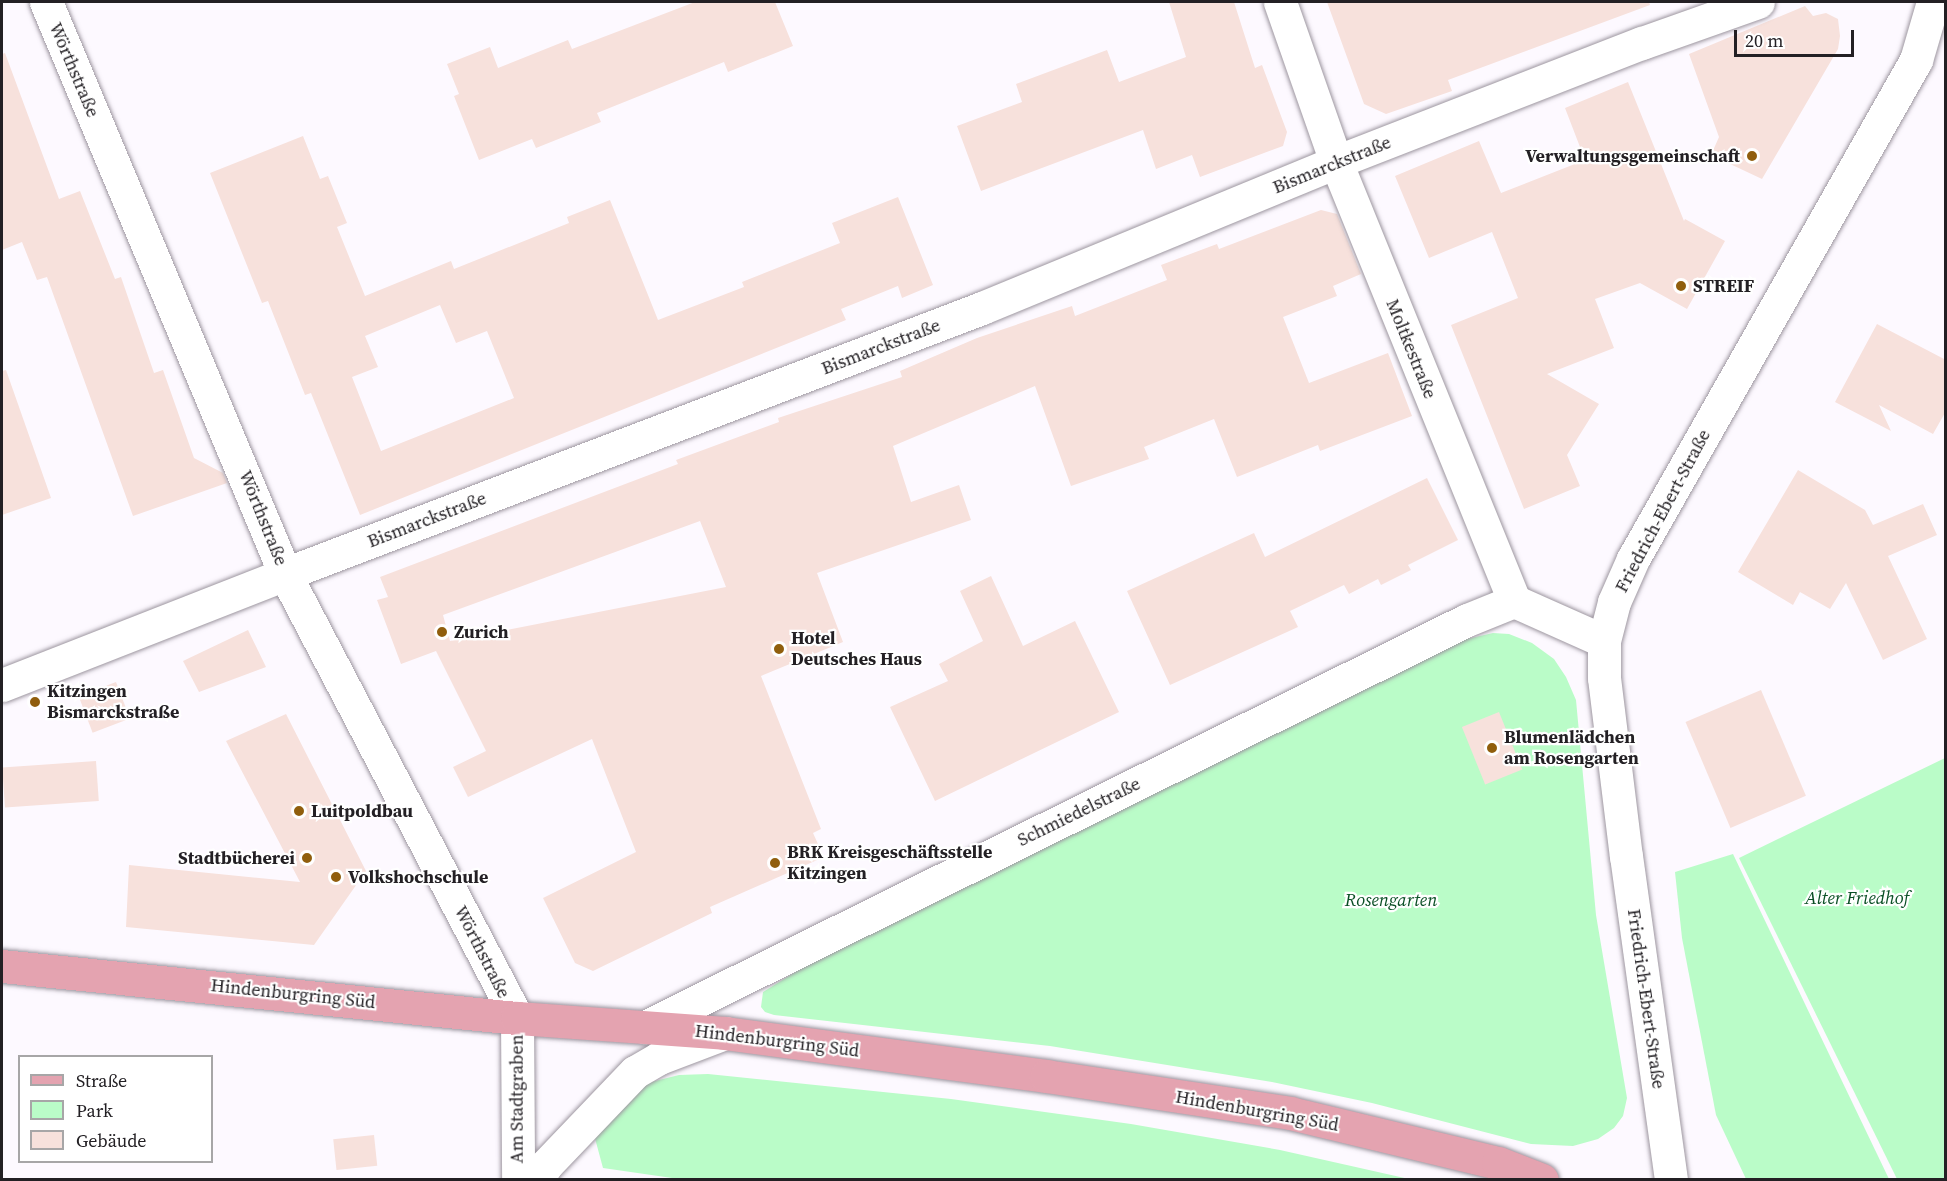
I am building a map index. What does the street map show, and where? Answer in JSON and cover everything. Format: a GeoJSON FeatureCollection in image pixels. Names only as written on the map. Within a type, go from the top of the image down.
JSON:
{"type":"FeatureCollection","features":[{"type":"Feature","properties":{"kind":"main road","name":"Hindenburgring Süd"},"geometry":{"type":"LineString","coordinates":[[2,966],[517,1018],[725,1033],[1046,1076],[1290,1113],[1498,1163],[1542,1179]]}},
{"type":"Feature","properties":{"kind":"street","name":"Wörthstraße"},"geometry":{"type":"LineString","coordinates":[[45,2],[285,574],[517,1018]]}},
{"type":"Feature","properties":{"kind":"street","name":"Moltkestraße"},"geometry":{"type":"LineString","coordinates":[[1280,2],[1336,162],[1514,601]]}},
{"type":"Feature","properties":{"kind":"street","name":"Bismarckstraße"},"geometry":{"type":"LineString","coordinates":[[2,685],[285,574],[982,308],[1336,162],[1642,43],[1758,2]]}},
{"type":"Feature","properties":{"kind":"street","name":"Friedrich-Ebert-Straße"},"geometry":{"type":"LineString","coordinates":[[1671,1179],[1604,678],[1604,640],[1614,602],[1633,559],[1916,60],[1933,2]]}},
{"type":"Feature","properties":{"kind":"street"},"geometry":{"type":"LineString","coordinates":[[1514,601],[1604,640]]}},
{"type":"Feature","properties":{"kind":"street","name":"Schmiedelstraße"},"geometry":{"type":"LineString","coordinates":[[645,1027],[1467,620],[1514,601]]}},
{"type":"Feature","properties":{"kind":"street","name":"Am Stadtgraben"},"geometry":{"type":"LineString","coordinates":[[517,1018],[518,1179]]}},
{"type":"Feature","properties":{"kind":"street","name":"Am Stadtgraben"},"geometry":{"type":"LineString","coordinates":[[537,1179],[546,1165],[635,1072],[659,1058],[725,1033]]}},
{"type":"Feature","properties":{"kind":"green space","name":"Rosengarten"},"geometry":{"type":"Polygon","coordinates":[[[1493,633],[1509,634],[1532,643],[1554,659],[1566,677],[1576,700],[1596,915],[1627,1098],[1623,1116],[1614,1128],[1598,1139],[1573,1146],[1531,1144],[1372,1103],[1272,1082],[1050,1046],[774,1015],[765,1012],[761,1007],[763,992],[805,966],[1458,641],[1493,633]]]}},
{"type":"Feature","properties":{"kind":"green space","name":"Alter Friedhof"},"geometry":{"type":"Polygon","coordinates":[[[1945,758],[1945,1179],[1897,1179],[1739,858],[1945,758]]]}},
{"type":"Feature","properties":{"kind":"green space"},"geometry":{"type":"Polygon","coordinates":[[[1733,854],[1889,1179],[1746,1179],[1716,1115],[1682,938],[1675,872],[1733,854]]]}},
{"type":"Feature","properties":{"kind":"green space"},"geometry":{"type":"Polygon","coordinates":[[[708,1074],[951,1099],[1131,1124],[1280,1150],[1409,1179],[679,1179],[603,1168],[593,1131],[622,1100],[651,1082],[679,1075],[708,1074]]]}},
{"type":"Feature","properties":{"kind":"building"},"geometry":{"type":"Polygon","coordinates":[[[695,2],[775,2],[793,46],[728,72],[724,62],[597,113],[601,122],[536,148],[532,139],[479,160],[454,96],[459,94],[447,64],[490,47],[498,68],[568,40],[572,49],[695,2]]]}},
{"type":"Feature","properties":{"kind":"building"},"geometry":{"type":"Polygon","coordinates":[[[1169,2],[1234,2],[1255,68],[1262,65],[1287,132],[1283,146],[1200,177],[1192,155],[1156,169],[1143,130],[981,191],[957,126],[1022,102],[1016,84],[1107,50],[1119,82],[1186,57],[1169,2]]]}},
{"type":"Feature","properties":{"kind":"building"},"geometry":{"type":"Polygon","coordinates":[[[1327,2],[1649,2],[1650,5],[1448,80],[1452,91],[1386,114],[1364,104],[1327,2]]]}},
{"type":"Feature","properties":{"kind":"building"},"geometry":{"type":"Polygon","coordinates":[[[1805,6],[1813,16],[1826,13],[1838,19],[1840,36],[1838,49],[1762,179],[1711,155],[1719,137],[1689,54],[1805,6]]]}},
{"type":"Feature","properties":{"kind":"building"},"geometry":{"type":"Polygon","coordinates":[[[5,53],[59,199],[80,191],[115,279],[121,277],[154,373],[163,370],[194,458],[223,473],[227,483],[133,516],[47,277],[37,280],[22,242],[2,250],[2,54],[5,53]]]}},
{"type":"Feature","properties":{"kind":"building"},"geometry":{"type":"Polygon","coordinates":[[[1628,82],[1684,221],[1685,219],[1725,241],[1687,309],[1640,283],[1595,299],[1614,348],[1547,374],[1599,404],[1567,455],[1580,486],[1524,509],[1451,325],[1518,298],[1492,232],[1429,258],[1395,176],[1479,141],[1501,193],[1585,160],[1565,108],[1628,82]]]}},
{"type":"Feature","properties":{"kind":"building"},"geometry":{"type":"Polygon","coordinates":[[[303,136],[320,179],[328,176],[347,223],[337,227],[365,296],[451,261],[454,269],[569,223],[567,217],[610,200],[658,320],[744,287],[742,282],[840,243],[832,223],[898,197],[933,285],[902,298],[898,286],[841,309],[846,320],[360,515],[311,393],[305,395],[268,301],[262,303],[210,173],[303,136]],[[440,305],[365,336],[378,367],[352,377],[381,451],[514,398],[487,331],[456,343],[440,305]]]}},
{"type":"Feature","properties":{"kind":"building"},"geometry":{"type":"Polygon","coordinates":[[[1321,210],[1337,214],[1361,274],[1333,286],[1337,296],[1283,317],[1309,383],[1388,353],[1412,416],[1320,451],[1318,445],[1237,477],[1214,419],[1144,447],[1149,459],[1071,486],[1035,386],[893,446],[911,502],[959,485],[971,520],[817,573],[843,642],[761,676],[821,829],[813,833],[824,857],[710,907],[712,913],[593,971],[575,963],[543,898],[636,852],[592,739],[468,797],[453,767],[486,751],[436,651],[401,664],[377,600],[388,597],[380,577],[678,464],[676,460],[779,422],[778,418],[902,377],[900,371],[977,338],[1072,306],[1075,316],[1167,280],[1161,265],[1217,244],[1219,249],[1321,210]],[[700,521],[443,615],[450,641],[726,587],[700,521]]]}},
{"type":"Feature","properties":{"kind":"building"},"geometry":{"type":"Polygon","coordinates":[[[1877,324],[1946,360],[1946,411],[1933,434],[1879,405],[1891,431],[1835,402],[1877,324]]]}},
{"type":"Feature","properties":{"kind":"building"},"geometry":{"type":"Polygon","coordinates":[[[6,370],[51,498],[2,515],[2,371],[6,370]]]}},
{"type":"Feature","properties":{"kind":"building"},"geometry":{"type":"Polygon","coordinates":[[[1798,470],[1865,510],[1873,525],[1923,504],[1937,535],[1888,556],[1927,639],[1883,660],[1846,583],[1830,609],[1800,592],[1793,605],[1738,572],[1798,470]]]}},
{"type":"Feature","properties":{"kind":"building"},"geometry":{"type":"Polygon","coordinates":[[[1427,478],[1458,540],[1408,565],[1411,570],[1381,585],[1378,579],[1349,594],[1344,585],[1290,611],[1298,627],[1170,685],[1127,591],[1254,533],[1265,557],[1427,478]]]}},
{"type":"Feature","properties":{"kind":"building"},"geometry":{"type":"Polygon","coordinates":[[[991,576],[1023,646],[1075,621],[1119,712],[935,801],[890,707],[948,681],[939,664],[983,641],[960,591],[991,576]]]}},
{"type":"Feature","properties":{"kind":"building"},"geometry":{"type":"Polygon","coordinates":[[[248,630],[266,667],[199,692],[183,661],[248,630]]]}},
{"type":"Feature","properties":{"kind":"building"},"geometry":{"type":"Polygon","coordinates":[[[116,682],[130,718],[93,733],[79,696],[116,682]]]}},
{"type":"Feature","properties":{"kind":"building"},"geometry":{"type":"Polygon","coordinates":[[[1761,690],[1806,796],[1730,828],[1686,722],[1761,690]]]}},
{"type":"Feature","properties":{"kind":"building","name":"Blumenlädchen am Rosengarten"},"geometry":{"type":"Polygon","coordinates":[[[1499,712],[1522,769],[1485,784],[1462,727],[1499,712]]]}},
{"type":"Feature","properties":{"kind":"building","name":"Luitpoldbau"},"geometry":{"type":"Polygon","coordinates":[[[286,714],[366,871],[314,945],[126,927],[129,865],[300,882],[226,741],[286,714]]]}},
{"type":"Feature","properties":{"kind":"building"},"geometry":{"type":"Polygon","coordinates":[[[96,761],[99,801],[5,807],[2,768],[96,761]]]}},
{"type":"Feature","properties":{"kind":"building"},"geometry":{"type":"Polygon","coordinates":[[[374,1135],[377,1166],[336,1170],[333,1139],[374,1135]]]}},
{"type":"Feature","properties":{"kind":"place","name":"Verwaltungsgemeinschaft"},"geometry":{"type":"Point","coordinates":[1752,156]}},
{"type":"Feature","properties":{"kind":"place","name":"STREIF"},"geometry":{"type":"Point","coordinates":[1681,286]}},
{"type":"Feature","properties":{"kind":"place","name":"Zurich"},"geometry":{"type":"Point","coordinates":[442,632]}},
{"type":"Feature","properties":{"kind":"place","name":"Hotel Deutsches Haus"},"geometry":{"type":"Point","coordinates":[779,649]}},
{"type":"Feature","properties":{"kind":"place","name":"Kitzingen Bismarckstraße"},"geometry":{"type":"Point","coordinates":[35,702]}},
{"type":"Feature","properties":{"kind":"place","name":"Blumenlädchen am Rosengarten"},"geometry":{"type":"Point","coordinates":[1492,748]}},
{"type":"Feature","properties":{"kind":"place","name":"Luitpoldbau"},"geometry":{"type":"Point","coordinates":[299,811]}},
{"type":"Feature","properties":{"kind":"place","name":"Stadtbücherei"},"geometry":{"type":"Point","coordinates":[307,858]}},
{"type":"Feature","properties":{"kind":"place","name":"BRK Kreisgeschäftsstelle Kitzingen"},"geometry":{"type":"Point","coordinates":[775,863]}},
{"type":"Feature","properties":{"kind":"place","name":"Volkshochschule"},"geometry":{"type":"Point","coordinates":[336,877]}}]}
